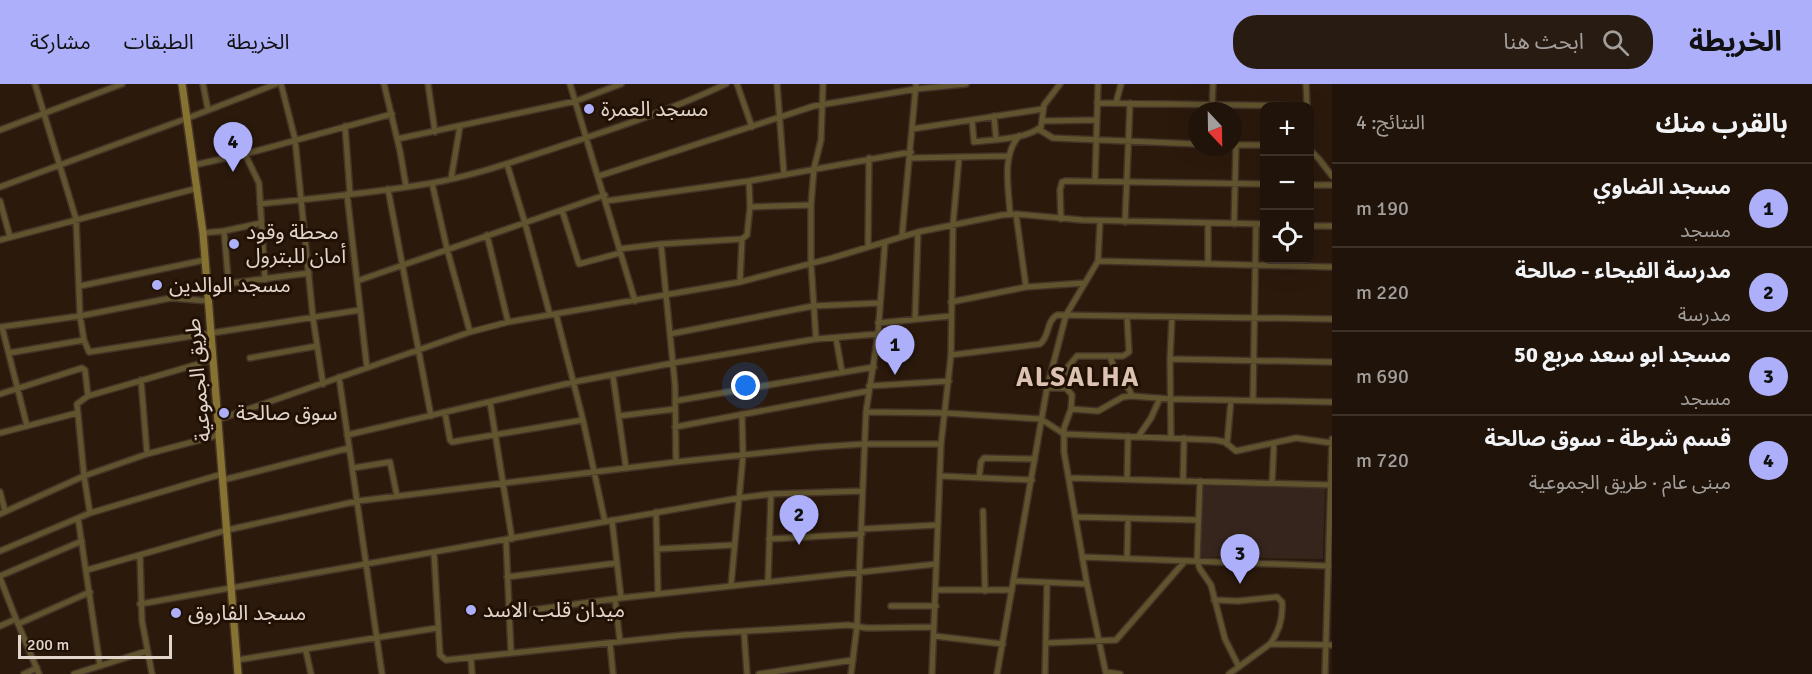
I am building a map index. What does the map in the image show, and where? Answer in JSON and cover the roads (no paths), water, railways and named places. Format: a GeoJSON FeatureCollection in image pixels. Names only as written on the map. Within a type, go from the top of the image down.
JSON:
{"type":"FeatureCollection","features":[{"type":"Feature","properties":{"kind":"main road","name":"طريق الجموعية"},"geometry":{"type":"LineString","coordinates":[[182,84],[203,233],[238,674]]}},
{"type":"Feature","properties":{"kind":"street"},"geometry":{"type":"LineString","coordinates":[[35,84],[76,219],[80,316],[88,352],[360,310]]}},
{"type":"Feature","properties":{"kind":"street"},"geometry":{"type":"LineString","coordinates":[[0,130],[122,84]]}},
{"type":"Feature","properties":{"kind":"street"},"geometry":{"type":"LineString","coordinates":[[203,84],[208,110]]}},
{"type":"Feature","properties":{"kind":"street"},"geometry":{"type":"LineString","coordinates":[[0,187],[276,84]]}},
{"type":"Feature","properties":{"kind":"street"},"geometry":{"type":"LineString","coordinates":[[281,84],[295,139],[316,346],[323,384]]}},
{"type":"Feature","properties":{"kind":"street"},"geometry":{"type":"LineString","coordinates":[[384,84],[406,186]]}},
{"type":"Feature","properties":{"kind":"street"},"geometry":{"type":"LineString","coordinates":[[428,84],[435,132]]}},
{"type":"Feature","properties":{"kind":"street"},"geometry":{"type":"LineString","coordinates":[[570,84],[635,301]]}},
{"type":"Feature","properties":{"kind":"street"},"geometry":{"type":"LineString","coordinates":[[397,140],[576,101],[621,84]]}},
{"type":"Feature","properties":{"kind":"street"},"geometry":{"type":"LineString","coordinates":[[260,204],[451,179],[507,164],[644,119],[691,101],[726,84]]}},
{"type":"Feature","properties":{"kind":"street"},"geometry":{"type":"LineString","coordinates":[[738,84],[752,127]]}},
{"type":"Feature","properties":{"kind":"street"},"geometry":{"type":"LineString","coordinates":[[777,84],[783,175]]}},
{"type":"Feature","properties":{"kind":"street"},"geometry":{"type":"LineString","coordinates":[[816,339],[811,263],[811,205],[814,168],[820,140],[823,84]]}},
{"type":"Feature","properties":{"kind":"street"},"geometry":{"type":"LineString","coordinates":[[599,176],[779,117],[823,105],[916,87],[966,84]]}},
{"type":"Feature","properties":{"kind":"street"},"geometry":{"type":"LineString","coordinates":[[972,120],[973,142],[1019,136],[1038,129],[1047,100],[1060,84]]}},
{"type":"Feature","properties":{"kind":"street"},"geometry":{"type":"LineString","coordinates":[[1095,181],[1098,84]]}},
{"type":"Feature","properties":{"kind":"street"},"geometry":{"type":"LineString","coordinates":[[1116,103],[1121,84]]}},
{"type":"Feature","properties":{"kind":"street"},"geometry":{"type":"LineString","coordinates":[[1212,102],[1213,84]]}},
{"type":"Feature","properties":{"kind":"street"},"geometry":{"type":"LineString","coordinates":[[1306,84],[1307,102]]}},
{"type":"Feature","properties":{"kind":"street"},"geometry":{"type":"LineString","coordinates":[[902,236],[916,87]]}},
{"type":"Feature","properties":{"kind":"street"},"geometry":{"type":"LineString","coordinates":[[1098,103],[1188,107]]}},
{"type":"Feature","properties":{"kind":"street"},"geometry":{"type":"LineString","coordinates":[[1125,222],[1130,103]]}},
{"type":"Feature","properties":{"kind":"street"},"geometry":{"type":"LineString","coordinates":[[1242,107],[1260,106]]}},
{"type":"Feature","properties":{"kind":"street"},"geometry":{"type":"LineString","coordinates":[[912,129],[1043,109]]}},
{"type":"Feature","properties":{"kind":"street"},"geometry":{"type":"LineString","coordinates":[[194,165],[245,154],[392,114]]}},
{"type":"Feature","properties":{"kind":"street"},"geometry":{"type":"LineString","coordinates":[[993,116],[996,139]]}},
{"type":"Feature","properties":{"kind":"street"},"geometry":{"type":"LineString","coordinates":[[1042,121],[1097,120]]}},
{"type":"Feature","properties":{"kind":"street"},"geometry":{"type":"LineString","coordinates":[[345,126],[348,194],[367,368]]}},
{"type":"Feature","properties":{"kind":"street"},"geometry":{"type":"LineString","coordinates":[[451,179],[460,126]]}},
{"type":"Feature","properties":{"kind":"street"},"geometry":{"type":"LineString","coordinates":[[1038,129],[1051,137],[1188,144]]}},
{"type":"Feature","properties":{"kind":"street"},"geometry":{"type":"LineString","coordinates":[[1019,136],[1012,145],[1009,156],[1013,214],[1026,287]]}},
{"type":"Feature","properties":{"kind":"street"},"geometry":{"type":"LineString","coordinates":[[1242,145],[1260,146]]}},
{"type":"Feature","properties":{"kind":"street"},"geometry":{"type":"LineString","coordinates":[[245,154],[259,183],[265,280]]}},
{"type":"Feature","properties":{"kind":"street"},"geometry":{"type":"LineString","coordinates":[[1314,154],[1332,176]]}},
{"type":"Feature","properties":{"kind":"street"},"geometry":{"type":"LineString","coordinates":[[357,281],[487,235],[605,198],[749,181],[869,158],[910,155],[959,158],[1009,156]]}},
{"type":"Feature","properties":{"kind":"street"},"geometry":{"type":"LineString","coordinates":[[1234,156],[1234,224]]}},
{"type":"Feature","properties":{"kind":"street"},"geometry":{"type":"LineString","coordinates":[[868,247],[869,158]]}},
{"type":"Feature","properties":{"kind":"street"},"geometry":{"type":"LineString","coordinates":[[933,674],[941,444],[951,355],[953,224],[959,158]]}},
{"type":"Feature","properties":{"kind":"street"},"geometry":{"type":"LineString","coordinates":[[507,164],[574,382],[605,522]]}},
{"type":"Feature","properties":{"kind":"street"},"geometry":{"type":"LineString","coordinates":[[562,210],[579,264],[619,251],[661,244],[742,239],[747,235],[750,207],[749,181]]}},
{"type":"Feature","properties":{"kind":"street"},"geometry":{"type":"LineString","coordinates":[[1061,219],[1060,190],[1062,182],[1065,181],[1260,184]]}},
{"type":"Feature","properties":{"kind":"street"},"geometry":{"type":"LineString","coordinates":[[432,183],[470,332]]}},
{"type":"Feature","properties":{"kind":"street"},"geometry":{"type":"LineString","coordinates":[[1314,185],[1332,185]]}},
{"type":"Feature","properties":{"kind":"street"},"geometry":{"type":"LineString","coordinates":[[0,240],[198,188]]}},
{"type":"Feature","properties":{"kind":"street"},"geometry":{"type":"LineString","coordinates":[[388,189],[431,416]]}},
{"type":"Feature","properties":{"kind":"street"},"geometry":{"type":"LineString","coordinates":[[0,201],[10,237]]}},
{"type":"Feature","properties":{"kind":"street"},"geometry":{"type":"LineString","coordinates":[[750,207],[811,205]]}},
{"type":"Feature","properties":{"kind":"street"},"geometry":{"type":"LineString","coordinates":[[217,420],[470,332],[508,322],[741,282],[902,236],[953,224],[1013,214],[1100,221],[1260,224]]}},
{"type":"Feature","properties":{"kind":"street"},"geometry":{"type":"LineString","coordinates":[[998,674],[1047,388],[1066,315],[1098,261],[1100,221]]}},
{"type":"Feature","properties":{"kind":"street"},"geometry":{"type":"LineString","coordinates":[[203,233],[261,223]]}},
{"type":"Feature","properties":{"kind":"street"},"geometry":{"type":"LineString","coordinates":[[1208,223],[1208,263]]}},
{"type":"Feature","properties":{"kind":"street"},"geometry":{"type":"LineString","coordinates":[[1253,400],[1256,224]]}},
{"type":"Feature","properties":{"kind":"street"},"geometry":{"type":"LineString","coordinates":[[1314,226],[1332,226]]}},
{"type":"Feature","properties":{"kind":"street"},"geometry":{"type":"LineString","coordinates":[[224,231],[230,282],[240,284],[309,273]]}},
{"type":"Feature","properties":{"kind":"street"},"geometry":{"type":"LineString","coordinates":[[915,319],[918,232]]}},
{"type":"Feature","properties":{"kind":"street"},"geometry":{"type":"LineString","coordinates":[[487,235],[508,322]]}},
{"type":"Feature","properties":{"kind":"street"},"geometry":{"type":"LineString","coordinates":[[741,282],[742,239]]}},
{"type":"Feature","properties":{"kind":"street"},"geometry":{"type":"LineString","coordinates":[[850,674],[857,626],[866,412],[878,334],[885,242]]}},
{"type":"Feature","properties":{"kind":"street"},"geometry":{"type":"LineString","coordinates":[[661,244],[673,363],[676,462]]}},
{"type":"Feature","properties":{"kind":"street"},"geometry":{"type":"LineString","coordinates":[[80,286],[205,260]]}},
{"type":"Feature","properties":{"kind":"street"},"geometry":{"type":"LineString","coordinates":[[1098,261],[1260,264]]}},
{"type":"Feature","properties":{"kind":"street"},"geometry":{"type":"LineString","coordinates":[[1313,264],[1332,267]]}},
{"type":"Feature","properties":{"kind":"street"},"geometry":{"type":"LineString","coordinates":[[951,302],[1026,287],[1084,283]]}},
{"type":"Feature","properties":{"kind":"street"},"geometry":{"type":"LineString","coordinates":[[27,426],[1,327],[80,316],[171,298],[208,301]]}},
{"type":"Feature","properties":{"kind":"street"},"geometry":{"type":"LineString","coordinates":[[670,334],[813,306],[880,303]]}},
{"type":"Feature","properties":{"kind":"street"},"geometry":{"type":"LineString","coordinates":[[878,323],[951,316]]}},
{"type":"Feature","properties":{"kind":"street"},"geometry":{"type":"LineString","coordinates":[[951,355],[1040,344],[1046,339],[1053,316],[1332,319]]}},
{"type":"Feature","properties":{"kind":"street"},"geometry":{"type":"LineString","coordinates":[[1062,387],[1066,369],[1077,356],[1123,356],[1129,352],[1127,317]]}},
{"type":"Feature","properties":{"kind":"street"},"geometry":{"type":"LineString","coordinates":[[1171,438],[1172,317]]}},
{"type":"Feature","properties":{"kind":"street"},"geometry":{"type":"LineString","coordinates":[[347,435],[574,382],[673,363],[816,339],[878,334]]}},
{"type":"Feature","properties":{"kind":"street"},"geometry":{"type":"LineString","coordinates":[[836,338],[842,372]]}},
{"type":"Feature","properties":{"kind":"street"},"geometry":{"type":"LineString","coordinates":[[9,353],[84,340]]}},
{"type":"Feature","properties":{"kind":"street"},"geometry":{"type":"LineString","coordinates":[[250,358],[316,346]]}},
{"type":"Feature","properties":{"kind":"street"},"geometry":{"type":"LineString","coordinates":[[1110,356],[1117,377],[1129,389],[1132,396]]}},
{"type":"Feature","properties":{"kind":"street"},"geometry":{"type":"LineString","coordinates":[[1170,358],[1332,362]]}},
{"type":"Feature","properties":{"kind":"street"},"geometry":{"type":"LineString","coordinates":[[90,513],[77,404],[88,396],[212,360]]}},
{"type":"Feature","properties":{"kind":"street"},"geometry":{"type":"LineString","coordinates":[[675,400],[874,367]]}},
{"type":"Feature","properties":{"kind":"street"},"geometry":{"type":"LineString","coordinates":[[0,394],[84,369],[88,396]]}},
{"type":"Feature","properties":{"kind":"street"},"geometry":{"type":"LineString","coordinates":[[613,376],[626,468]]}},
{"type":"Feature","properties":{"kind":"street"},"geometry":{"type":"LineString","coordinates":[[339,377],[382,674]]}},
{"type":"Feature","properties":{"kind":"street"},"geometry":{"type":"LineString","coordinates":[[141,380],[147,454]]}},
{"type":"Feature","properties":{"kind":"street"},"geometry":{"type":"LineString","coordinates":[[675,427],[868,389],[949,381]]}},
{"type":"Feature","properties":{"kind":"street"},"geometry":{"type":"LineString","coordinates":[[1047,388],[1066,388],[1072,395],[1071,409],[1064,434],[1075,518],[1106,673],[1120,674]]}},
{"type":"Feature","properties":{"kind":"street"},"geometry":{"type":"LineString","coordinates":[[1071,409],[1098,411],[1123,397],[1132,396],[1170,399],[1332,402]]}},
{"type":"Feature","properties":{"kind":"street"},"geometry":{"type":"LineString","coordinates":[[1138,437],[1151,418],[1160,398]]}},
{"type":"Feature","properties":{"kind":"street"},"geometry":{"type":"LineString","coordinates":[[1227,444],[1231,399]]}},
{"type":"Feature","properties":{"kind":"street"},"geometry":{"type":"LineString","coordinates":[[490,402],[509,540],[507,577],[511,653]]}},
{"type":"Feature","properties":{"kind":"street"},"geometry":{"type":"LineString","coordinates":[[619,416],[675,410]]}},
{"type":"Feature","properties":{"kind":"street"},"geometry":{"type":"LineString","coordinates":[[866,412],[944,413],[1041,419],[1064,434],[1220,440],[1236,451],[1302,437],[1332,441],[1329,645],[1325,674]]}},
{"type":"Feature","properties":{"kind":"street"},"geometry":{"type":"LineString","coordinates":[[0,433],[77,413]]}},
{"type":"Feature","properties":{"kind":"street"},"geometry":{"type":"LineString","coordinates":[[445,413],[451,441],[583,420]]}},
{"type":"Feature","properties":{"kind":"street"},"geometry":{"type":"LineString","coordinates":[[731,585],[743,456],[742,414]]}},
{"type":"Feature","properties":{"kind":"street"},"geometry":{"type":"LineString","coordinates":[[0,492],[2,512],[84,476],[147,454],[219,435]]}},
{"type":"Feature","properties":{"kind":"street"},"geometry":{"type":"LineString","coordinates":[[1127,480],[1128,436]]}},
{"type":"Feature","properties":{"kind":"street"},"geometry":{"type":"LineString","coordinates":[[1183,481],[1184,438]]}},
{"type":"Feature","properties":{"kind":"street"},"geometry":{"type":"LineString","coordinates":[[1272,483],[1274,443]]}},
{"type":"Feature","properties":{"kind":"street"},"geometry":{"type":"LineString","coordinates":[[87,570],[227,530],[358,501],[676,462],[864,444],[941,444]]}},
{"type":"Feature","properties":{"kind":"street"},"geometry":{"type":"LineString","coordinates":[[0,551],[90,513],[222,477],[349,448]]}},
{"type":"Feature","properties":{"kind":"street"},"geometry":{"type":"LineString","coordinates":[[979,478],[981,462],[984,458],[1035,459]]}},
{"type":"Feature","properties":{"kind":"street"},"geometry":{"type":"LineString","coordinates":[[353,468],[390,462],[397,496]]}},
{"type":"Feature","properties":{"kind":"street"},"geometry":{"type":"LineString","coordinates":[[940,476],[1032,480]]}},
{"type":"Feature","properties":{"kind":"street"},"geometry":{"type":"LineString","coordinates":[[1069,478],[1331,485]]}},
{"type":"Feature","properties":{"kind":"street"},"geometry":{"type":"LineString","coordinates":[[1200,481],[1197,561],[1209,580],[1225,639],[1239,667]]}},
{"type":"Feature","properties":{"kind":"street"},"geometry":{"type":"LineString","coordinates":[[140,604],[739,498],[771,494],[862,491]]}},
{"type":"Feature","properties":{"kind":"street"},"geometry":{"type":"LineString","coordinates":[[768,582],[771,494]]}},
{"type":"Feature","properties":{"kind":"street"},"geometry":{"type":"LineString","coordinates":[[983,511],[985,591]]}},
{"type":"Feature","properties":{"kind":"street"},"geometry":{"type":"LineString","coordinates":[[656,512],[658,594]]}},
{"type":"Feature","properties":{"kind":"street"},"geometry":{"type":"LineString","coordinates":[[78,518],[100,666]]}},
{"type":"Feature","properties":{"kind":"street"},"geometry":{"type":"LineString","coordinates":[[1075,518],[1198,520]]}},
{"type":"Feature","properties":{"kind":"street"},"geometry":{"type":"LineString","coordinates":[[1127,558],[1128,519]]}},
{"type":"Feature","properties":{"kind":"street"},"geometry":{"type":"LineString","coordinates":[[612,520],[617,563],[620,642]]}},
{"type":"Feature","properties":{"kind":"street"},"geometry":{"type":"LineString","coordinates":[[769,539],[938,525]]}},
{"type":"Feature","properties":{"kind":"street"},"geometry":{"type":"LineString","coordinates":[[24,674],[38,671],[0,579],[82,541]]}},
{"type":"Feature","properties":{"kind":"street"},"geometry":{"type":"LineString","coordinates":[[657,549],[735,544]]}},
{"type":"Feature","properties":{"kind":"street"},"geometry":{"type":"LineString","coordinates":[[434,553],[437,628],[440,654],[443,659],[683,635],[857,626],[867,628],[934,627]]}},
{"type":"Feature","properties":{"kind":"street"},"geometry":{"type":"LineString","coordinates":[[140,556],[140,604],[152,674]]}},
{"type":"Feature","properties":{"kind":"street"},"geometry":{"type":"LineString","coordinates":[[1082,557],[1329,566]]}},
{"type":"Feature","properties":{"kind":"street"},"geometry":{"type":"LineString","coordinates":[[1046,643],[1113,641],[1185,561]]}},
{"type":"Feature","properties":{"kind":"street"},"geometry":{"type":"LineString","coordinates":[[507,577],[617,563]]}},
{"type":"Feature","properties":{"kind":"street"},"geometry":{"type":"LineString","coordinates":[[509,613],[731,585],[936,564]]}},
{"type":"Feature","properties":{"kind":"street"},"geometry":{"type":"LineString","coordinates":[[1013,581],[1087,584]]}},
{"type":"Feature","properties":{"kind":"street"},"geometry":{"type":"LineString","coordinates":[[1046,674],[1047,583]]}},
{"type":"Feature","properties":{"kind":"street"},"geometry":{"type":"LineString","coordinates":[[936,590],[1012,590]]}},
{"type":"Feature","properties":{"kind":"street"},"geometry":{"type":"LineString","coordinates":[[0,626],[17,622],[90,592]]}},
{"type":"Feature","properties":{"kind":"street"},"geometry":{"type":"LineString","coordinates":[[1215,600],[1250,600],[1270,597],[1280,599],[1282,606],[1281,622],[1270,644],[1229,674]]}},
{"type":"Feature","properties":{"kind":"street"},"geometry":{"type":"LineString","coordinates":[[891,606],[936,606]]}},
{"type":"Feature","properties":{"kind":"street"},"geometry":{"type":"LineString","coordinates":[[237,660],[306,651],[437,628]]}},
{"type":"Feature","properties":{"kind":"street"},"geometry":{"type":"LineString","coordinates":[[744,632],[747,674]]}},
{"type":"Feature","properties":{"kind":"street"},"geometry":{"type":"LineString","coordinates":[[934,636],[1003,644]]}},
{"type":"Feature","properties":{"kind":"street"},"geometry":{"type":"LineString","coordinates":[[610,643],[613,674]]}},
{"type":"Feature","properties":{"kind":"street"},"geometry":{"type":"LineString","coordinates":[[1270,644],[1329,645]]}},
{"type":"Feature","properties":{"kind":"street"},"geometry":{"type":"LineString","coordinates":[[74,674],[147,651]]}},
{"type":"Feature","properties":{"kind":"street"},"geometry":{"type":"LineString","coordinates":[[306,651],[310,674]]}},
{"type":"Feature","properties":{"kind":"street"},"geometry":{"type":"LineString","coordinates":[[471,658],[472,674]]}},
{"type":"Feature","properties":{"kind":"street"},"geometry":{"type":"LineString","coordinates":[[759,674],[853,660]]}},
{"type":"Feature","properties":{"kind":"place","name":"مسجد العمرة"},"geometry":{"type":"Point","coordinates":[589,109]}},
{"type":"Feature","properties":{"kind":"place","name":"قسم شرطة - سوق صالحة"},"geometry":{"type":"Point","coordinates":[233,172]}},
{"type":"Feature","properties":{"kind":"place","name":"محطة وقود أمان للبترول"},"geometry":{"type":"Point","coordinates":[234,244]}},
{"type":"Feature","properties":{"kind":"place","name":"مسجد الوالدين"},"geometry":{"type":"Point","coordinates":[157,285]}},
{"type":"Feature","properties":{"kind":"place","name":"مسجد الضاوي"},"geometry":{"type":"Point","coordinates":[895,375]}},
{"type":"Feature","properties":{"kind":"place","name":"سوق صالحة"},"geometry":{"type":"Point","coordinates":[224,413]}},
{"type":"Feature","properties":{"kind":"place","name":"مدرسة الفيحاء - صالحة"},"geometry":{"type":"Point","coordinates":[799,545]}},
{"type":"Feature","properties":{"kind":"place","name":"مسجد ابو سعد مربع 50"},"geometry":{"type":"Point","coordinates":[1240,584]}},
{"type":"Feature","properties":{"kind":"place","name":"ميدان قلب الاسد"},"geometry":{"type":"Point","coordinates":[471,610]}},
{"type":"Feature","properties":{"kind":"place","name":"مسجد الفاروق"},"geometry":{"type":"Point","coordinates":[176,613]}},
{"type":"Feature","properties":{"kind":"district","name":"ALSALHA"},"geometry":{"type":"Point","coordinates":[1078,377]}}]}
